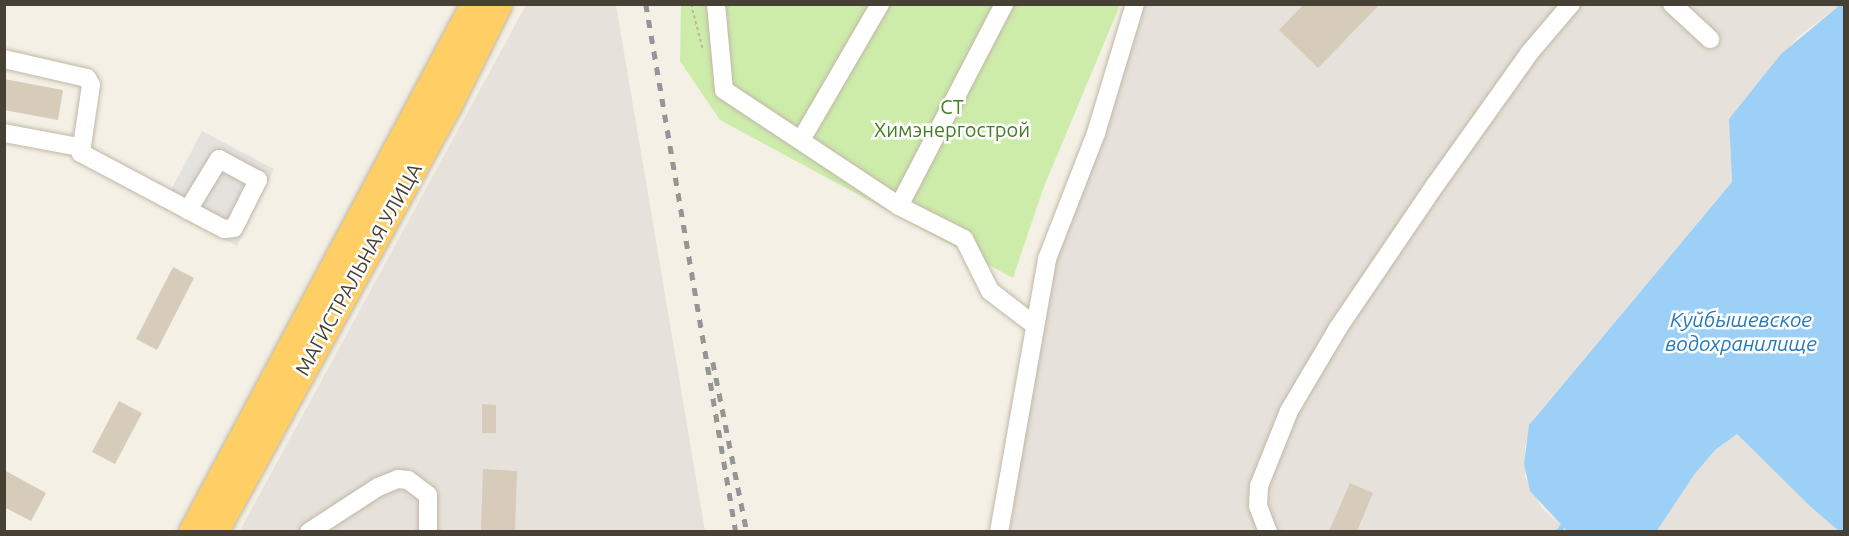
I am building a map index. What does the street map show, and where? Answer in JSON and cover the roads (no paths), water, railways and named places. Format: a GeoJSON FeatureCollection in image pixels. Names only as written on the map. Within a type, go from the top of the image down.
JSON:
{"type":"FeatureCollection","features":[{"type":"Feature","properties":{"kind":"highway","name":"МАГИСТРАЛЬНАЯ УЛИЦА"},"geometry":{"type":"LineString","coordinates":[[192,531],[474,4]]}},
{"type":"Feature","properties":{"kind":"highway","name":"МАГИСТРАЛЬНАЯ УЛИЦА"},"geometry":{"type":"LineString","coordinates":[[214,531],[448,105],[498,4]]}},
{"type":"Feature","properties":{"kind":"street"},"geometry":{"type":"LineString","coordinates":[[716,4],[724,90],[899,206],[964,239],[990,291],[1033,324]]}},
{"type":"Feature","properties":{"kind":"street"},"geometry":{"type":"LineString","coordinates":[[801,140],[880,4]]}},
{"type":"Feature","properties":{"kind":"street"},"geometry":{"type":"LineString","coordinates":[[899,206],[1004,4]]}},
{"type":"Feature","properties":{"kind":"street"},"geometry":{"type":"LineString","coordinates":[[999,531],[1033,324],[1047,259],[1096,133],[1135,4]]}},
{"type":"Feature","properties":{"kind":"street"},"geometry":{"type":"LineString","coordinates":[[1268,531],[1258,506],[1259,486],[1289,411],[1338,328],[1436,184],[1531,51],[1571,4]]}},
{"type":"Feature","properties":{"kind":"street"},"geometry":{"type":"LineString","coordinates":[[1672,4],[1710,39]]}},
{"type":"Feature","properties":{"kind":"street"},"geometry":{"type":"LineString","coordinates":[[4,59],[87,78],[91,85],[79,147],[85,156],[188,210]]}},
{"type":"Feature","properties":{"kind":"street"},"geometry":{"type":"LineString","coordinates":[[4,133],[79,147]]}},
{"type":"Feature","properties":{"kind":"street"},"geometry":{"type":"LineString","coordinates":[[309,531],[378,487],[398,479],[408,480],[428,495],[428,531]]}},
{"type":"Feature","properties":{"kind":"water","name":"Куйбышевское водохранилище"},"geometry":{"type":"Polygon","coordinates":[[[1840,5],[1844,5],[1844,531],[1839,531],[1811,507],[1737,434],[1715,450],[1694,475],[1657,531],[1567,531],[1530,491],[1524,464],[1529,425],[1732,182],[1729,119],[1781,54],[1840,5]]]}},
{"type":"Feature","properties":{"kind":"waterway"},"geometry":{"type":"LineString","coordinates":[[1558,532],[1561,527]]}},
{"type":"Feature","properties":{"kind":"railway"},"geometry":{"type":"LineString","coordinates":[[646,4],[736,532]]}},
{"type":"Feature","properties":{"kind":"railway"},"geometry":{"type":"LineString","coordinates":[[713,362],[747,532]]}},
{"type":"Feature","properties":{"kind":"park label","name":"СТ Химэнергострой"},"geometry":{"type":"Point","coordinates":[952,118]}}]}
